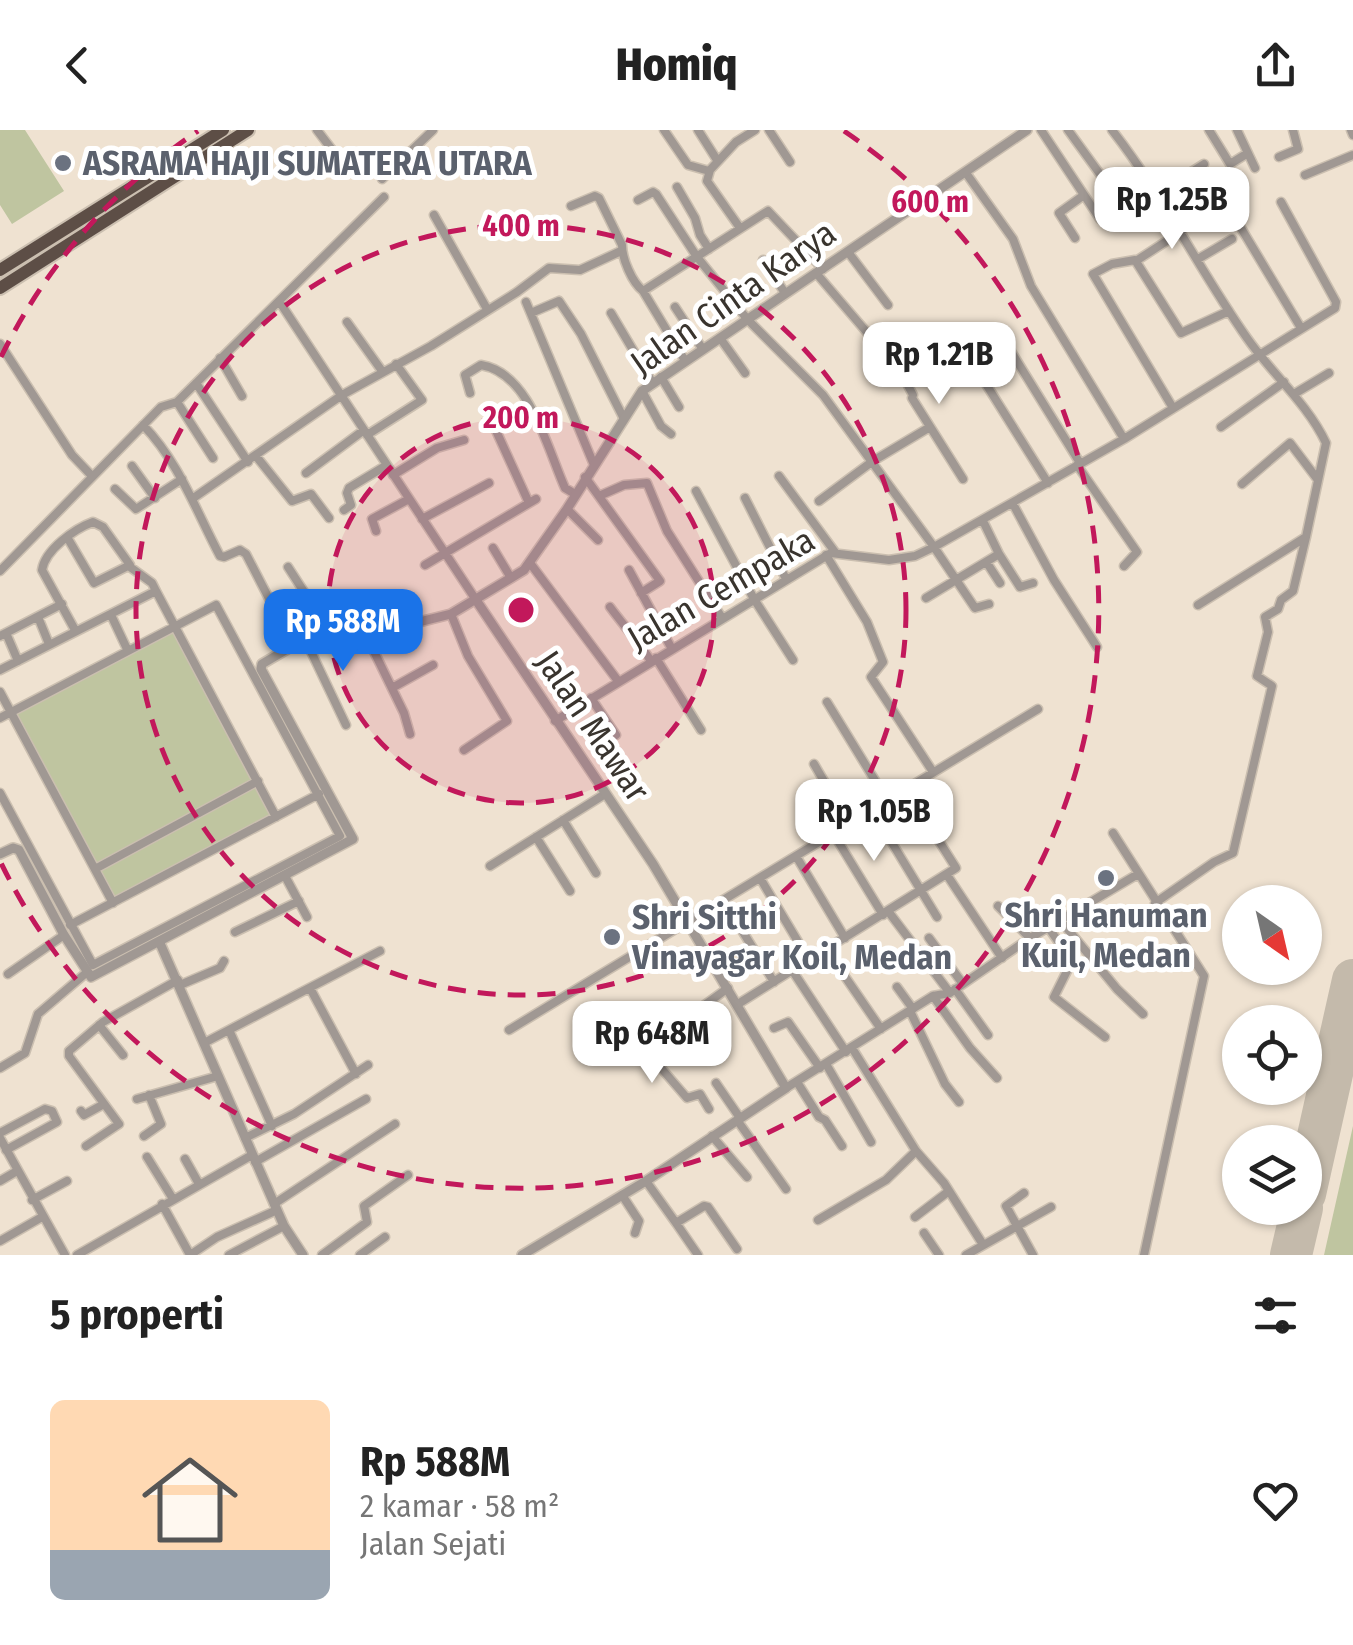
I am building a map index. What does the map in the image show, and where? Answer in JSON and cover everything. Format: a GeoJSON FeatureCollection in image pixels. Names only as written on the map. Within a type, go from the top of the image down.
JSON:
{"type":"FeatureCollection","features":[{"type":"Feature","properties":{"kind":"highway"},"geometry":{"type":"LineString","coordinates":[[206,149],[223,130]]}},
{"type":"Feature","properties":{"kind":"highway"},"geometry":{"type":"LineString","coordinates":[[2,279],[206,149],[248,130]]}},
{"type":"Feature","properties":{"kind":"street"},"geometry":{"type":"LineString","coordinates":[[318,130],[333,152],[335,169]]}},
{"type":"Feature","properties":{"kind":"street"},"geometry":{"type":"LineString","coordinates":[[382,179],[433,130]]}},
{"type":"Feature","properties":{"kind":"street"},"geometry":{"type":"LineString","coordinates":[[664,130],[688,165],[710,170]]}},
{"type":"Feature","properties":{"kind":"street"},"geometry":{"type":"LineString","coordinates":[[698,130],[718,160]]}},
{"type":"Feature","properties":{"kind":"street"},"geometry":{"type":"LineString","coordinates":[[740,228],[707,181],[718,160],[754,130]]}},
{"type":"Feature","properties":{"kind":"street"},"geometry":{"type":"LineString","coordinates":[[768,130],[790,162]]}},
{"type":"Feature","properties":{"kind":"street"},"geometry":{"type":"LineString","coordinates":[[1042,130],[1100,219]]}},
{"type":"Feature","properties":{"kind":"street"},"geometry":{"type":"LineString","coordinates":[[1068,130],[1126,210]]}},
{"type":"Feature","properties":{"kind":"street"},"geometry":{"type":"LineString","coordinates":[[1112,130],[1166,206],[1229,311],[1258,353],[1294,394],[1326,443],[1292,591],[1266,617]]}},
{"type":"Feature","properties":{"kind":"street"},"geometry":{"type":"LineString","coordinates":[[1209,130],[1230,164],[1248,153]]}},
{"type":"Feature","properties":{"kind":"street"},"geometry":{"type":"LineString","coordinates":[[1237,130],[1255,168]]}},
{"type":"Feature","properties":{"kind":"street"},"geometry":{"type":"LineString","coordinates":[[1279,157],[1298,149],[1292,130]]}},
{"type":"Feature","properties":{"kind":"street","name":"Jalan Cinta Karya"},"geometry":{"type":"LineString","coordinates":[[310,637],[407,626],[451,614],[512,578],[530,563],[642,391],[684,359],[966,173],[1020,132]]}},
{"type":"Feature","properties":{"kind":"street"},"geometry":{"type":"LineString","coordinates":[[1306,175],[1353,155]]}},
{"type":"Feature","properties":{"kind":"street"},"geometry":{"type":"LineString","coordinates":[[1157,194],[1204,164]]}},
{"type":"Feature","properties":{"kind":"street"},"geometry":{"type":"LineString","coordinates":[[966,173],[1012,239],[1041,304],[1124,440]]}},
{"type":"Feature","properties":{"kind":"street"},"geometry":{"type":"LineString","coordinates":[[1166,206],[1198,189],[1212,176]]}},
{"type":"Feature","properties":{"kind":"street"},"geometry":{"type":"LineString","coordinates":[[677,187],[709,249]]}},
{"type":"Feature","properties":{"kind":"street"},"geometry":{"type":"LineString","coordinates":[[638,200],[652,192],[656,194],[697,257],[748,320],[823,395],[958,580],[974,608],[989,604]]}},
{"type":"Feature","properties":{"kind":"street"},"geometry":{"type":"LineString","coordinates":[[1075,238],[1058,213],[1084,195]]}},
{"type":"Feature","properties":{"kind":"street"},"geometry":{"type":"LineString","coordinates":[[571,206],[595,196],[599,198],[636,285],[684,359]]}},
{"type":"Feature","properties":{"kind":"street"},"geometry":{"type":"LineString","coordinates":[[0,571],[164,405],[176,402],[384,197]]}},
{"type":"Feature","properties":{"kind":"street","name":"Jalan Cempaka"},"geometry":{"type":"LineString","coordinates":[[555,721],[830,554],[889,560],[915,556],[934,547],[1124,440],[1337,305],[1280,202]]}},
{"type":"Feature","properties":{"kind":"street"},"geometry":{"type":"LineString","coordinates":[[644,292],[765,212],[771,212],[882,350],[883,360],[897,380],[904,378],[914,394],[912,398],[963,480]]}},
{"type":"Feature","properties":{"kind":"street"},"geometry":{"type":"LineString","coordinates":[[1232,213],[1300,328]]}},
{"type":"Feature","properties":{"kind":"street"},"geometry":{"type":"LineString","coordinates":[[434,216],[487,309]]}},
{"type":"Feature","properties":{"kind":"street"},"geometry":{"type":"LineString","coordinates":[[1173,408],[1093,274],[1112,264],[1136,260],[1182,231]]}},
{"type":"Feature","properties":{"kind":"street"},"geometry":{"type":"LineString","coordinates":[[1198,260],[1232,239]]}},
{"type":"Feature","properties":{"kind":"street"},"geometry":{"type":"LineString","coordinates":[[192,499],[342,395],[431,346],[550,268],[580,270],[621,252]]}},
{"type":"Feature","properties":{"kind":"street"},"geometry":{"type":"LineString","coordinates":[[848,252],[888,305]]}},
{"type":"Feature","properties":{"kind":"street"},"geometry":{"type":"LineString","coordinates":[[763,260],[786,293]]}},
{"type":"Feature","properties":{"kind":"street"},"geometry":{"type":"LineString","coordinates":[[1136,260],[1180,333],[1229,311]]}},
{"type":"Feature","properties":{"kind":"street"},"geometry":{"type":"LineString","coordinates":[[1041,304],[1054,296]]}},
{"type":"Feature","properties":{"kind":"street","name":"Jalan Mawar"},"geometry":{"type":"LineString","coordinates":[[279,300],[688,921],[786,1088]]}},
{"type":"Feature","properties":{"kind":"street"},"geometry":{"type":"LineString","coordinates":[[531,313],[559,300],[623,417]]}},
{"type":"Feature","properties":{"kind":"street"},"geometry":{"type":"LineString","coordinates":[[526,302],[594,466]]}},
{"type":"Feature","properties":{"kind":"street"},"geometry":{"type":"LineString","coordinates":[[675,307],[702,348]]}},
{"type":"Feature","properties":{"kind":"street"},"geometry":{"type":"LineString","coordinates":[[611,314],[679,407]]}},
{"type":"Feature","properties":{"kind":"street"},"geometry":{"type":"LineString","coordinates":[[347,322],[382,371]]}},
{"type":"Feature","properties":{"kind":"street"},"geometry":{"type":"LineString","coordinates":[[720,338],[745,372]]}},
{"type":"Feature","properties":{"kind":"street"},"geometry":{"type":"LineString","coordinates":[[0,344],[72,454],[92,476]]}},
{"type":"Feature","properties":{"kind":"street"},"geometry":{"type":"LineString","coordinates":[[1007,345],[1078,464],[1138,552],[1124,566]]}},
{"type":"Feature","properties":{"kind":"street"},"geometry":{"type":"LineString","coordinates":[[969,357],[1048,482]]}},
{"type":"Feature","properties":{"kind":"street"},"geometry":{"type":"LineString","coordinates":[[220,358],[242,396]]}},
{"type":"Feature","properties":{"kind":"street"},"geometry":{"type":"LineString","coordinates":[[306,473],[422,400],[396,364]]}},
{"type":"Feature","properties":{"kind":"street"},"geometry":{"type":"LineString","coordinates":[[470,393],[465,375],[481,364],[494,368],[517,386],[565,488],[576,494]]}},
{"type":"Feature","properties":{"kind":"street"},"geometry":{"type":"LineString","coordinates":[[1294,394],[1329,373]]}},
{"type":"Feature","properties":{"kind":"street"},"geometry":{"type":"LineString","coordinates":[[196,382],[248,462]]}},
{"type":"Feature","properties":{"kind":"street"},"geometry":{"type":"LineString","coordinates":[[1222,427],[1284,382]]}},
{"type":"Feature","properties":{"kind":"street"},"geometry":{"type":"LineString","coordinates":[[642,391],[661,426],[671,434]]}},
{"type":"Feature","properties":{"kind":"street"},"geometry":{"type":"LineString","coordinates":[[176,402],[214,458]]}},
{"type":"Feature","properties":{"kind":"street"},"geometry":{"type":"LineString","coordinates":[[425,565],[532,501],[493,424]]}},
{"type":"Feature","properties":{"kind":"street"},"geometry":{"type":"LineString","coordinates":[[143,426],[160,444],[182,479],[220,556],[224,558],[240,550],[246,554],[293,645]]}},
{"type":"Feature","properties":{"kind":"street"},"geometry":{"type":"LineString","coordinates":[[819,501],[872,461],[930,427]]}},
{"type":"Feature","properties":{"kind":"street"},"geometry":{"type":"LineString","coordinates":[[393,475],[437,448],[464,440]]}},
{"type":"Feature","properties":{"kind":"street"},"geometry":{"type":"LineString","coordinates":[[1242,484],[1290,443],[1318,480]]}},
{"type":"Feature","properties":{"kind":"street"},"geometry":{"type":"LineString","coordinates":[[256,456],[292,502],[311,494],[329,518]]}},
{"type":"Feature","properties":{"kind":"street"},"geometry":{"type":"LineString","coordinates":[[344,510],[351,504],[349,488],[387,465]]}},
{"type":"Feature","properties":{"kind":"street"},"geometry":{"type":"LineString","coordinates":[[132,466],[155,498]]}},
{"type":"Feature","properties":{"kind":"street"},"geometry":{"type":"LineString","coordinates":[[778,476],[830,554],[866,622],[883,666],[872,677],[933,772]]}},
{"type":"Feature","properties":{"kind":"street"},"geometry":{"type":"LineString","coordinates":[[585,477],[660,582],[641,593]]}},
{"type":"Feature","properties":{"kind":"street"},"geometry":{"type":"LineString","coordinates":[[115,488],[134,509],[182,479]]}},
{"type":"Feature","properties":{"kind":"street"},"geometry":{"type":"LineString","coordinates":[[422,519],[489,483]]}},
{"type":"Feature","properties":{"kind":"street"},"geometry":{"type":"LineString","coordinates":[[598,496],[624,485],[647,483],[666,531],[722,618]]}},
{"type":"Feature","properties":{"kind":"street"},"geometry":{"type":"LineString","coordinates":[[696,491],[793,660]]}},
{"type":"Feature","properties":{"kind":"street"},"geometry":{"type":"LineString","coordinates":[[745,498],[786,579]]}},
{"type":"Feature","properties":{"kind":"street"},"geometry":{"type":"LineString","coordinates":[[376,530],[372,519],[409,500]]}},
{"type":"Feature","properties":{"kind":"street"},"geometry":{"type":"LineString","coordinates":[[1013,504],[1054,580],[1098,647]]}},
{"type":"Feature","properties":{"kind":"street"},"geometry":{"type":"LineString","coordinates":[[567,509],[598,540]]}},
{"type":"Feature","properties":{"kind":"street"},"geometry":{"type":"LineString","coordinates":[[982,520],[1020,587],[1033,583]]}},
{"type":"Feature","properties":{"kind":"street"},"geometry":{"type":"LineString","coordinates":[[75,630],[41,566],[78,528],[96,522],[118,545],[130,567],[152,583],[276,817]]}},
{"type":"Feature","properties":{"kind":"street"},"geometry":{"type":"LineString","coordinates":[[67,537],[94,583],[130,567]]}},
{"type":"Feature","properties":{"kind":"street"},"geometry":{"type":"LineString","coordinates":[[1198,604],[1306,537]]}},
{"type":"Feature","properties":{"kind":"street"},"geometry":{"type":"LineString","coordinates":[[493,548],[512,578]]}},
{"type":"Feature","properties":{"kind":"street"},"geometry":{"type":"LineString","coordinates":[[926,598],[999,554]]}},
{"type":"Feature","properties":{"kind":"street"},"geometry":{"type":"LineString","coordinates":[[530,563],[618,681]]}},
{"type":"Feature","properties":{"kind":"street"},"geometry":{"type":"LineString","coordinates":[[987,563],[1000,584]]}},
{"type":"Feature","properties":{"kind":"street"},"geometry":{"type":"LineString","coordinates":[[288,566],[308,598],[303,610],[310,637],[346,725]]}},
{"type":"Feature","properties":{"kind":"street"},"geometry":{"type":"LineString","coordinates":[[628,570],[672,649]]}},
{"type":"Feature","properties":{"kind":"street"},"geometry":{"type":"LineString","coordinates":[[0,670],[156,590]]}},
{"type":"Feature","properties":{"kind":"street"},"geometry":{"type":"LineString","coordinates":[[18,661],[3,634],[62,604]]}},
{"type":"Feature","properties":{"kind":"street"},"geometry":{"type":"LineString","coordinates":[[1155,903],[1214,862],[1229,857],[1235,848],[1272,686],[1258,676],[1268,632],[1266,617],[1258,604]]}},
{"type":"Feature","properties":{"kind":"street"},"geometry":{"type":"LineString","coordinates":[[0,718],[127,649],[218,606],[340,836],[95,966],[88,961],[0,794]]}},
{"type":"Feature","properties":{"kind":"street"},"geometry":{"type":"LineString","coordinates":[[610,607],[654,660],[701,730]]}},
{"type":"Feature","properties":{"kind":"street"},"geometry":{"type":"LineString","coordinates":[[110,614],[127,649]]}},
{"type":"Feature","properties":{"kind":"street"},"geometry":{"type":"LineString","coordinates":[[451,614],[468,656],[507,721],[464,750]]}},
{"type":"Feature","properties":{"kind":"street"},"geometry":{"type":"LineString","coordinates":[[38,616],[49,644]]}},
{"type":"Feature","properties":{"kind":"street"},"geometry":{"type":"LineString","coordinates":[[363,630],[404,713],[410,734]]}},
{"type":"Feature","properties":{"kind":"street"},"geometry":{"type":"LineString","coordinates":[[0,854],[13,848],[19,850],[86,973],[93,977],[353,840],[261,669],[262,664],[310,637]]}},
{"type":"Feature","properties":{"kind":"street"},"geometry":{"type":"LineString","coordinates":[[392,688],[433,665]]}},
{"type":"Feature","properties":{"kind":"street"},"geometry":{"type":"LineString","coordinates":[[0,692],[113,902]]}},
{"type":"Feature","properties":{"kind":"street"},"geometry":{"type":"LineString","coordinates":[[591,698],[616,735]]}},
{"type":"Feature","properties":{"kind":"street"},"geometry":{"type":"LineString","coordinates":[[827,702],[887,800]]}},
{"type":"Feature","properties":{"kind":"street"},"geometry":{"type":"LineString","coordinates":[[509,1030],[1038,709]]}},
{"type":"Feature","properties":{"kind":"street"},"geometry":{"type":"LineString","coordinates":[[814,764],[850,824]]}},
{"type":"Feature","properties":{"kind":"street"},"geometry":{"type":"LineString","coordinates":[[94,868],[258,782]]}},
{"type":"Feature","properties":{"kind":"street"},"geometry":{"type":"LineString","coordinates":[[738,1004],[957,867],[906,788]]}},
{"type":"Feature","properties":{"kind":"street"},"geometry":{"type":"LineString","coordinates":[[70,924],[319,794]]}},
{"type":"Feature","properties":{"kind":"street"},"geometry":{"type":"LineString","coordinates":[[490,866],[605,794]]}},
{"type":"Feature","properties":{"kind":"street"},"geometry":{"type":"LineString","coordinates":[[872,810],[937,917]]}},
{"type":"Feature","properties":{"kind":"street"},"geometry":{"type":"LineString","coordinates":[[564,820],[596,872]]}},
{"type":"Feature","properties":{"kind":"street"},"geometry":{"type":"LineString","coordinates":[[834,833],[885,913],[931,970],[956,989]]}},
{"type":"Feature","properties":{"kind":"street"},"geometry":{"type":"LineString","coordinates":[[1113,833],[1204,976],[1144,1255]]}},
{"type":"Feature","properties":{"kind":"street"},"geometry":{"type":"LineString","coordinates":[[536,837],[570,891]]}},
{"type":"Feature","properties":{"kind":"street"},"geometry":{"type":"LineString","coordinates":[[796,856],[845,938]]}},
{"type":"Feature","properties":{"kind":"street"},"geometry":{"type":"LineString","coordinates":[[522,1255],[646,1181],[933,996],[956,989],[1030,938],[1138,874]]}},
{"type":"Feature","properties":{"kind":"street"},"geometry":{"type":"LineString","coordinates":[[948,875],[1002,958]]}},
{"type":"Feature","properties":{"kind":"street"},"geometry":{"type":"LineString","coordinates":[[284,876],[307,917]]}},
{"type":"Feature","properties":{"kind":"street"},"geometry":{"type":"LineString","coordinates":[[760,878],[809,960]]}},
{"type":"Feature","properties":{"kind":"street"},"geometry":{"type":"LineString","coordinates":[[724,900],[774,982]]}},
{"type":"Feature","properties":{"kind":"street"},"geometry":{"type":"LineString","coordinates":[[235,932],[299,902]]}},
{"type":"Feature","properties":{"kind":"street"},"geometry":{"type":"LineString","coordinates":[[998,906],[1030,938]]}},
{"type":"Feature","properties":{"kind":"street"},"geometry":{"type":"LineString","coordinates":[[1061,921],[1116,989],[1143,1014]]}},
{"type":"Feature","properties":{"kind":"street"},"geometry":{"type":"LineString","coordinates":[[1048,927],[1072,961],[1054,997],[1105,1038]]}},
{"type":"Feature","properties":{"kind":"street"},"geometry":{"type":"LineString","coordinates":[[8,974],[64,935]]}},
{"type":"Feature","properties":{"kind":"street"},"geometry":{"type":"LineString","coordinates":[[929,938],[956,989],[988,1035]]}},
{"type":"Feature","properties":{"kind":"street"},"geometry":{"type":"LineString","coordinates":[[159,941],[284,1226],[303,1255]]}},
{"type":"Feature","properties":{"kind":"street"},"geometry":{"type":"LineString","coordinates":[[204,1042],[380,950]]}},
{"type":"Feature","properties":{"kind":"street"},"geometry":{"type":"LineString","coordinates":[[826,950],[882,1029]]}},
{"type":"Feature","properties":{"kind":"street"},"geometry":{"type":"LineString","coordinates":[[86,1146],[118,1124],[68,1054],[99,1026],[179,983],[220,968],[224,961]]}},
{"type":"Feature","properties":{"kind":"street"},"geometry":{"type":"LineString","coordinates":[[792,970],[982,1243]]}},
{"type":"Feature","properties":{"kind":"street"},"geometry":{"type":"LineString","coordinates":[[0,1068],[25,1053],[38,1014],[86,973]]}},
{"type":"Feature","properties":{"kind":"street"},"geometry":{"type":"LineString","coordinates":[[897,987],[912,1010],[944,1084],[959,1102]]}},
{"type":"Feature","properties":{"kind":"street"},"geometry":{"type":"LineString","coordinates":[[310,988],[356,1074]]}},
{"type":"Feature","properties":{"kind":"street"},"geometry":{"type":"LineString","coordinates":[[709,1109],[700,1094],[686,1098],[661,1068],[650,1044],[728,988]]}},
{"type":"Feature","properties":{"kind":"street"},"geometry":{"type":"LineString","coordinates":[[933,996],[997,1078]]}},
{"type":"Feature","properties":{"kind":"street"},"geometry":{"type":"LineString","coordinates":[[774,1028],[788,1022],[823,1066],[871,1142]]}},
{"type":"Feature","properties":{"kind":"street"},"geometry":{"type":"LineString","coordinates":[[99,1026],[122,1055]]}},
{"type":"Feature","properties":{"kind":"street"},"geometry":{"type":"LineString","coordinates":[[229,1030],[272,1126]]}},
{"type":"Feature","properties":{"kind":"street"},"geometry":{"type":"LineString","coordinates":[[244,1138],[272,1126],[368,1066]]}},
{"type":"Feature","properties":{"kind":"street"},"geometry":{"type":"LineString","coordinates":[[136,1099],[218,1076]]}},
{"type":"Feature","properties":{"kind":"street"},"geometry":{"type":"LineString","coordinates":[[797,1082],[842,1146]]}},
{"type":"Feature","properties":{"kind":"street"},"geometry":{"type":"LineString","coordinates":[[716,1083],[786,1190]]}},
{"type":"Feature","properties":{"kind":"street"},"geometry":{"type":"LineString","coordinates":[[144,1136],[161,1124],[148,1095]]}},
{"type":"Feature","properties":{"kind":"street"},"geometry":{"type":"LineString","coordinates":[[77,1255],[173,1198],[366,1099]]}},
{"type":"Feature","properties":{"kind":"street"},"geometry":{"type":"LineString","coordinates":[[81,1111],[84,1115],[104,1104]]}},
{"type":"Feature","properties":{"kind":"street"},"geometry":{"type":"LineString","coordinates":[[6,1150],[57,1122],[52,1111],[45,1109],[0,1136],[6,1150],[32,1200],[64,1255]]}},
{"type":"Feature","properties":{"kind":"street"},"geometry":{"type":"LineString","coordinates":[[162,1204],[189,1254],[276,1207],[394,1124]]}},
{"type":"Feature","properties":{"kind":"street"},"geometry":{"type":"LineString","coordinates":[[712,1136],[748,1177]]}},
{"type":"Feature","properties":{"kind":"street"},"geometry":{"type":"LineString","coordinates":[[818,1220],[886,1180],[916,1150]]}},
{"type":"Feature","properties":{"kind":"street"},"geometry":{"type":"LineString","coordinates":[[147,1156],[173,1198]]}},
{"type":"Feature","properties":{"kind":"street"},"geometry":{"type":"LineString","coordinates":[[186,1159],[199,1184]]}},
{"type":"Feature","properties":{"kind":"street"},"geometry":{"type":"LineString","coordinates":[[0,1181],[17,1170]]}},
{"type":"Feature","properties":{"kind":"street"},"geometry":{"type":"LineString","coordinates":[[322,1255],[367,1222],[364,1206],[408,1176]]}},
{"type":"Feature","properties":{"kind":"street"},"geometry":{"type":"LineString","coordinates":[[32,1200],[67,1181]]}},
{"type":"Feature","properties":{"kind":"street"},"geometry":{"type":"LineString","coordinates":[[646,1181],[698,1255]]}},
{"type":"Feature","properties":{"kind":"street"},"geometry":{"type":"LineString","coordinates":[[916,1217],[948,1191]]}},
{"type":"Feature","properties":{"kind":"street"},"geometry":{"type":"LineString","coordinates":[[1024,1193],[1006,1204],[1032,1255]]}},
{"type":"Feature","properties":{"kind":"street"},"geometry":{"type":"LineString","coordinates":[[622,1195],[640,1222],[635,1233]]}},
{"type":"Feature","properties":{"kind":"street"},"geometry":{"type":"LineString","coordinates":[[676,1224],[706,1206],[737,1248]]}},
{"type":"Feature","properties":{"kind":"street"},"geometry":{"type":"LineString","coordinates":[[966,1255],[1051,1206]]}},
{"type":"Feature","properties":{"kind":"street"},"geometry":{"type":"LineString","coordinates":[[0,1241],[42,1217]]}},
{"type":"Feature","properties":{"kind":"street"},"geometry":{"type":"LineString","coordinates":[[230,1255],[284,1226]]}},
{"type":"Feature","properties":{"kind":"street"},"geometry":{"type":"LineString","coordinates":[[924,1233],[939,1255]]}},
{"type":"Feature","properties":{"kind":"street"},"geometry":{"type":"LineString","coordinates":[[360,1255],[385,1238]]}},
{"type":"Feature","properties":{"kind":"green space"},"geometry":{"type":"Polygon","coordinates":[[[0,130],[25,130],[64,191],[12,224],[0,205],[0,130]]]}},
{"type":"Feature","properties":{"kind":"green space"},"geometry":{"type":"Polygon","coordinates":[[[175,629],[273,816],[114,899],[16,712],[175,629]]]}},
{"type":"Feature","properties":{"kind":"green space"},"geometry":{"type":"Polygon","coordinates":[[[1353,1126],[1353,1255],[1324,1255],[1353,1126]]]}},
{"type":"Feature","properties":{"kind":"runway"},"geometry":{"type":"LineString","coordinates":[[1320,1125],[1353,980]]}},
{"type":"Feature","properties":{"kind":"runway"},"geometry":{"type":"LineString","coordinates":[[1291,1255],[1298,1225]]}},
{"type":"Feature","properties":{"kind":"place","name":"ASRAMA HAJI SUMATERA UTARA"},"geometry":{"type":"Point","coordinates":[63,163]}},
{"type":"Feature","properties":{"kind":"place","name":"Shri Hanuman Kuil, Medan"},"geometry":{"type":"Point","coordinates":[1106,878]}},
{"type":"Feature","properties":{"kind":"place","name":"Shri Sitthi Vinayagar Koil, Medan"},"geometry":{"type":"Point","coordinates":[612,937]}}]}
